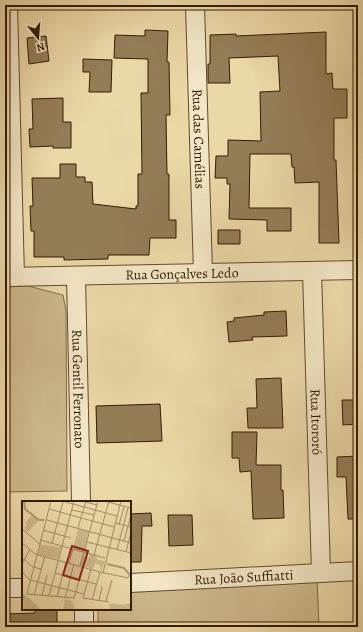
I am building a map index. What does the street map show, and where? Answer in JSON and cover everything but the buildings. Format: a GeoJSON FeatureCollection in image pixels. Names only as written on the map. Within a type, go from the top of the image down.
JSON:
{"type":"FeatureCollection","features":[{"type":"Feature","properties":{"kind":"street"},"geometry":{"type":"LineString","coordinates":[[8,5],[10,277]]}},
{"type":"Feature","properties":{"kind":"street","name":"Rua das Camélias"},"geometry":{"type":"LineString","coordinates":[[195,5],[203,274]]}},
{"type":"Feature","properties":{"kind":"street","name":"Rua Gonçalves Ledo"},"geometry":{"type":"LineString","coordinates":[[10,277],[76,277],[358,270]]}},
{"type":"Feature","properties":{"kind":"street","name":"Rua Itororó"},"geometry":{"type":"LineString","coordinates":[[312,271],[321,573]]}},
{"type":"Feature","properties":{"kind":"street","name":"Rua Gentil Ferronato"},"geometry":{"type":"LineString","coordinates":[[76,277],[81,501]]}},
{"type":"Feature","properties":{"kind":"street","name":"Rua João Suffiatti"},"geometry":{"type":"LineString","coordinates":[[131,583],[358,571]]}},
{"type":"Feature","properties":{"kind":"street"},"geometry":{"type":"LineString","coordinates":[[5,588],[22,588]]}},
{"type":"Feature","properties":{"kind":"street"},"geometry":{"type":"LineString","coordinates":[[84,610],[84,627]]}},
{"type":"Feature","properties":{"kind":"shaded area"},"geometry":{"type":"Polygon","coordinates":[[[28,286],[63,295],[66,311],[67,491],[5,492],[5,287],[28,286]]]}},
{"type":"Feature","properties":{"kind":"shaded area"},"geometry":{"type":"Polygon","coordinates":[[[317,578],[319,627],[98,627],[98,610],[131,610],[131,587],[317,578]]]}}]}
